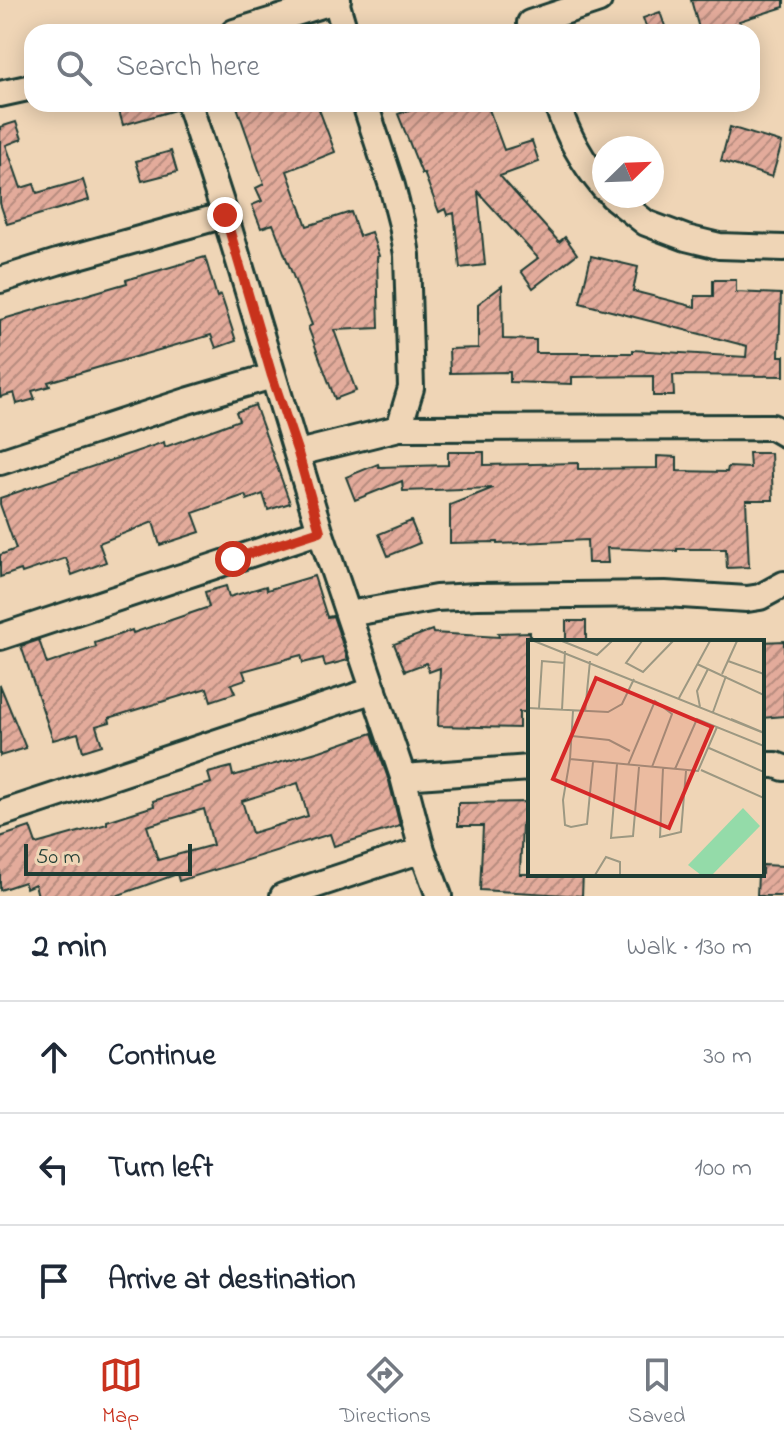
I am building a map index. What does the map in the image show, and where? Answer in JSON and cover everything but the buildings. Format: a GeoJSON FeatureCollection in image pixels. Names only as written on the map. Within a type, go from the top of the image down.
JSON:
{"type":"FeatureCollection","features":[{"type":"Feature","properties":{"kind":"street"},"geometry":{"type":"LineString","coordinates":[[260,24],[337,0],[343,24]]}},
{"type":"Feature","properties":{"kind":"street"},"geometry":{"type":"LineString","coordinates":[[528,18],[599,0]]}},
{"type":"Feature","properties":{"kind":"street"},"geometry":{"type":"LineString","coordinates":[[0,94],[24,89]]}},
{"type":"Feature","properties":{"kind":"street"},"geometry":{"type":"LineString","coordinates":[[192,112],[320,531],[403,777],[422,850],[439,896]]}},
{"type":"Feature","properties":{"kind":"street"},"geometry":{"type":"LineString","coordinates":[[368,112],[392,186],[407,255],[411,388],[399,428]]}},
{"type":"Feature","properties":{"kind":"street"},"geometry":{"type":"LineString","coordinates":[[560,112],[592,174]]}},
{"type":"Feature","properties":{"kind":"street"},"geometry":{"type":"LineString","coordinates":[[627,208],[646,223],[686,238],[719,246],[784,248]]}},
{"type":"Feature","properties":{"kind":"street"},"geometry":{"type":"LineString","coordinates":[[0,280],[225,215]]}},
{"type":"Feature","properties":{"kind":"street"},"geometry":{"type":"LineString","coordinates":[[0,462],[272,376]]}},
{"type":"Feature","properties":{"kind":"street"},"geometry":{"type":"LineString","coordinates":[[298,453],[399,428],[772,427],[784,434]]}},
{"type":"Feature","properties":{"kind":"street"},"geometry":{"type":"LineString","coordinates":[[0,637],[320,531]]}},
{"type":"Feature","properties":{"kind":"street"},"geometry":{"type":"LineString","coordinates":[[349,614],[436,598],[477,596],[665,594],[747,599],[760,597],[784,584]]}},
{"type":"Feature","properties":{"kind":"street"},"geometry":{"type":"LineString","coordinates":[[0,814],[374,690]]}},
{"type":"Feature","properties":{"kind":"street"},"geometry":{"type":"LineString","coordinates":[[764,765],[784,768]]}},
{"type":"Feature","properties":{"kind":"street"},"geometry":{"type":"LineString","coordinates":[[403,777],[528,768]]}},
{"type":"Feature","properties":{"kind":"street"},"geometry":{"type":"LineString","coordinates":[[283,896],[422,850]]}},
{"type":"Feature","properties":{"kind":"route"},"geometry":{"type":"LineString","coordinates":[[225,215],[320,531],[233,559]]}}]}
